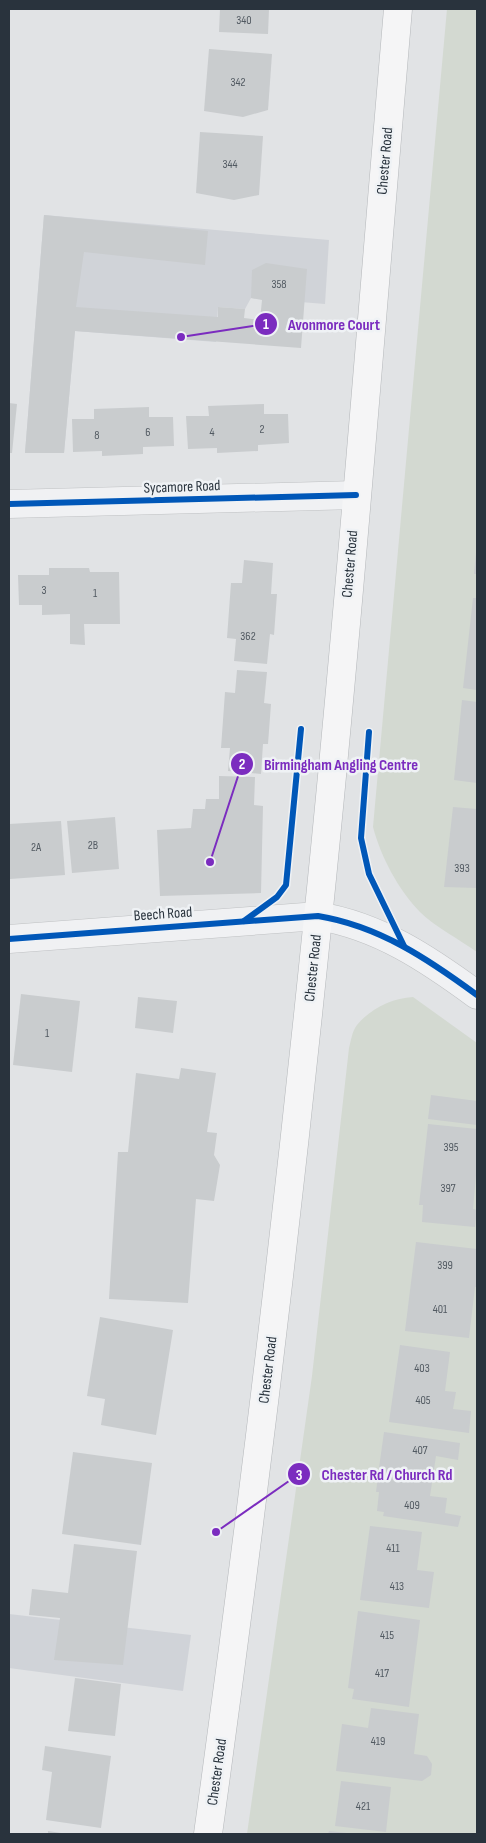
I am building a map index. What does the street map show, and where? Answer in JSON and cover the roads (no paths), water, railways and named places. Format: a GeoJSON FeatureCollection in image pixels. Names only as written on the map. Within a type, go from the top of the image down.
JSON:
{"type":"FeatureCollection","features":[{"type":"Feature","properties":{"kind":"highway","name":"Chester Road"},"geometry":{"type":"LineString","coordinates":[[208,1834],[236,1628],[279,1281],[318,916],[398,9]]}},
{"type":"Feature","properties":{"kind":"street","name":"Sycamore Road"},"geometry":{"type":"LineString","coordinates":[[9,504],[356,495]]}},
{"type":"Feature","properties":{"kind":"street","name":"Beech Road"},"geometry":{"type":"LineString","coordinates":[[9,939],[318,916],[347,921],[404,946],[477,995]]}},
{"type":"Feature","properties":{"kind":"place","name":"Avonmore Court"},"geometry":{"type":"Point","coordinates":[181,337]}},
{"type":"Feature","properties":{"kind":"place","name":"Birmingham Angling Centre"},"geometry":{"type":"Point","coordinates":[210,862]}},
{"type":"Feature","properties":{"kind":"place","name":"Chester Rd / Church Rd"},"geometry":{"type":"Point","coordinates":[216,1532]}}]}
